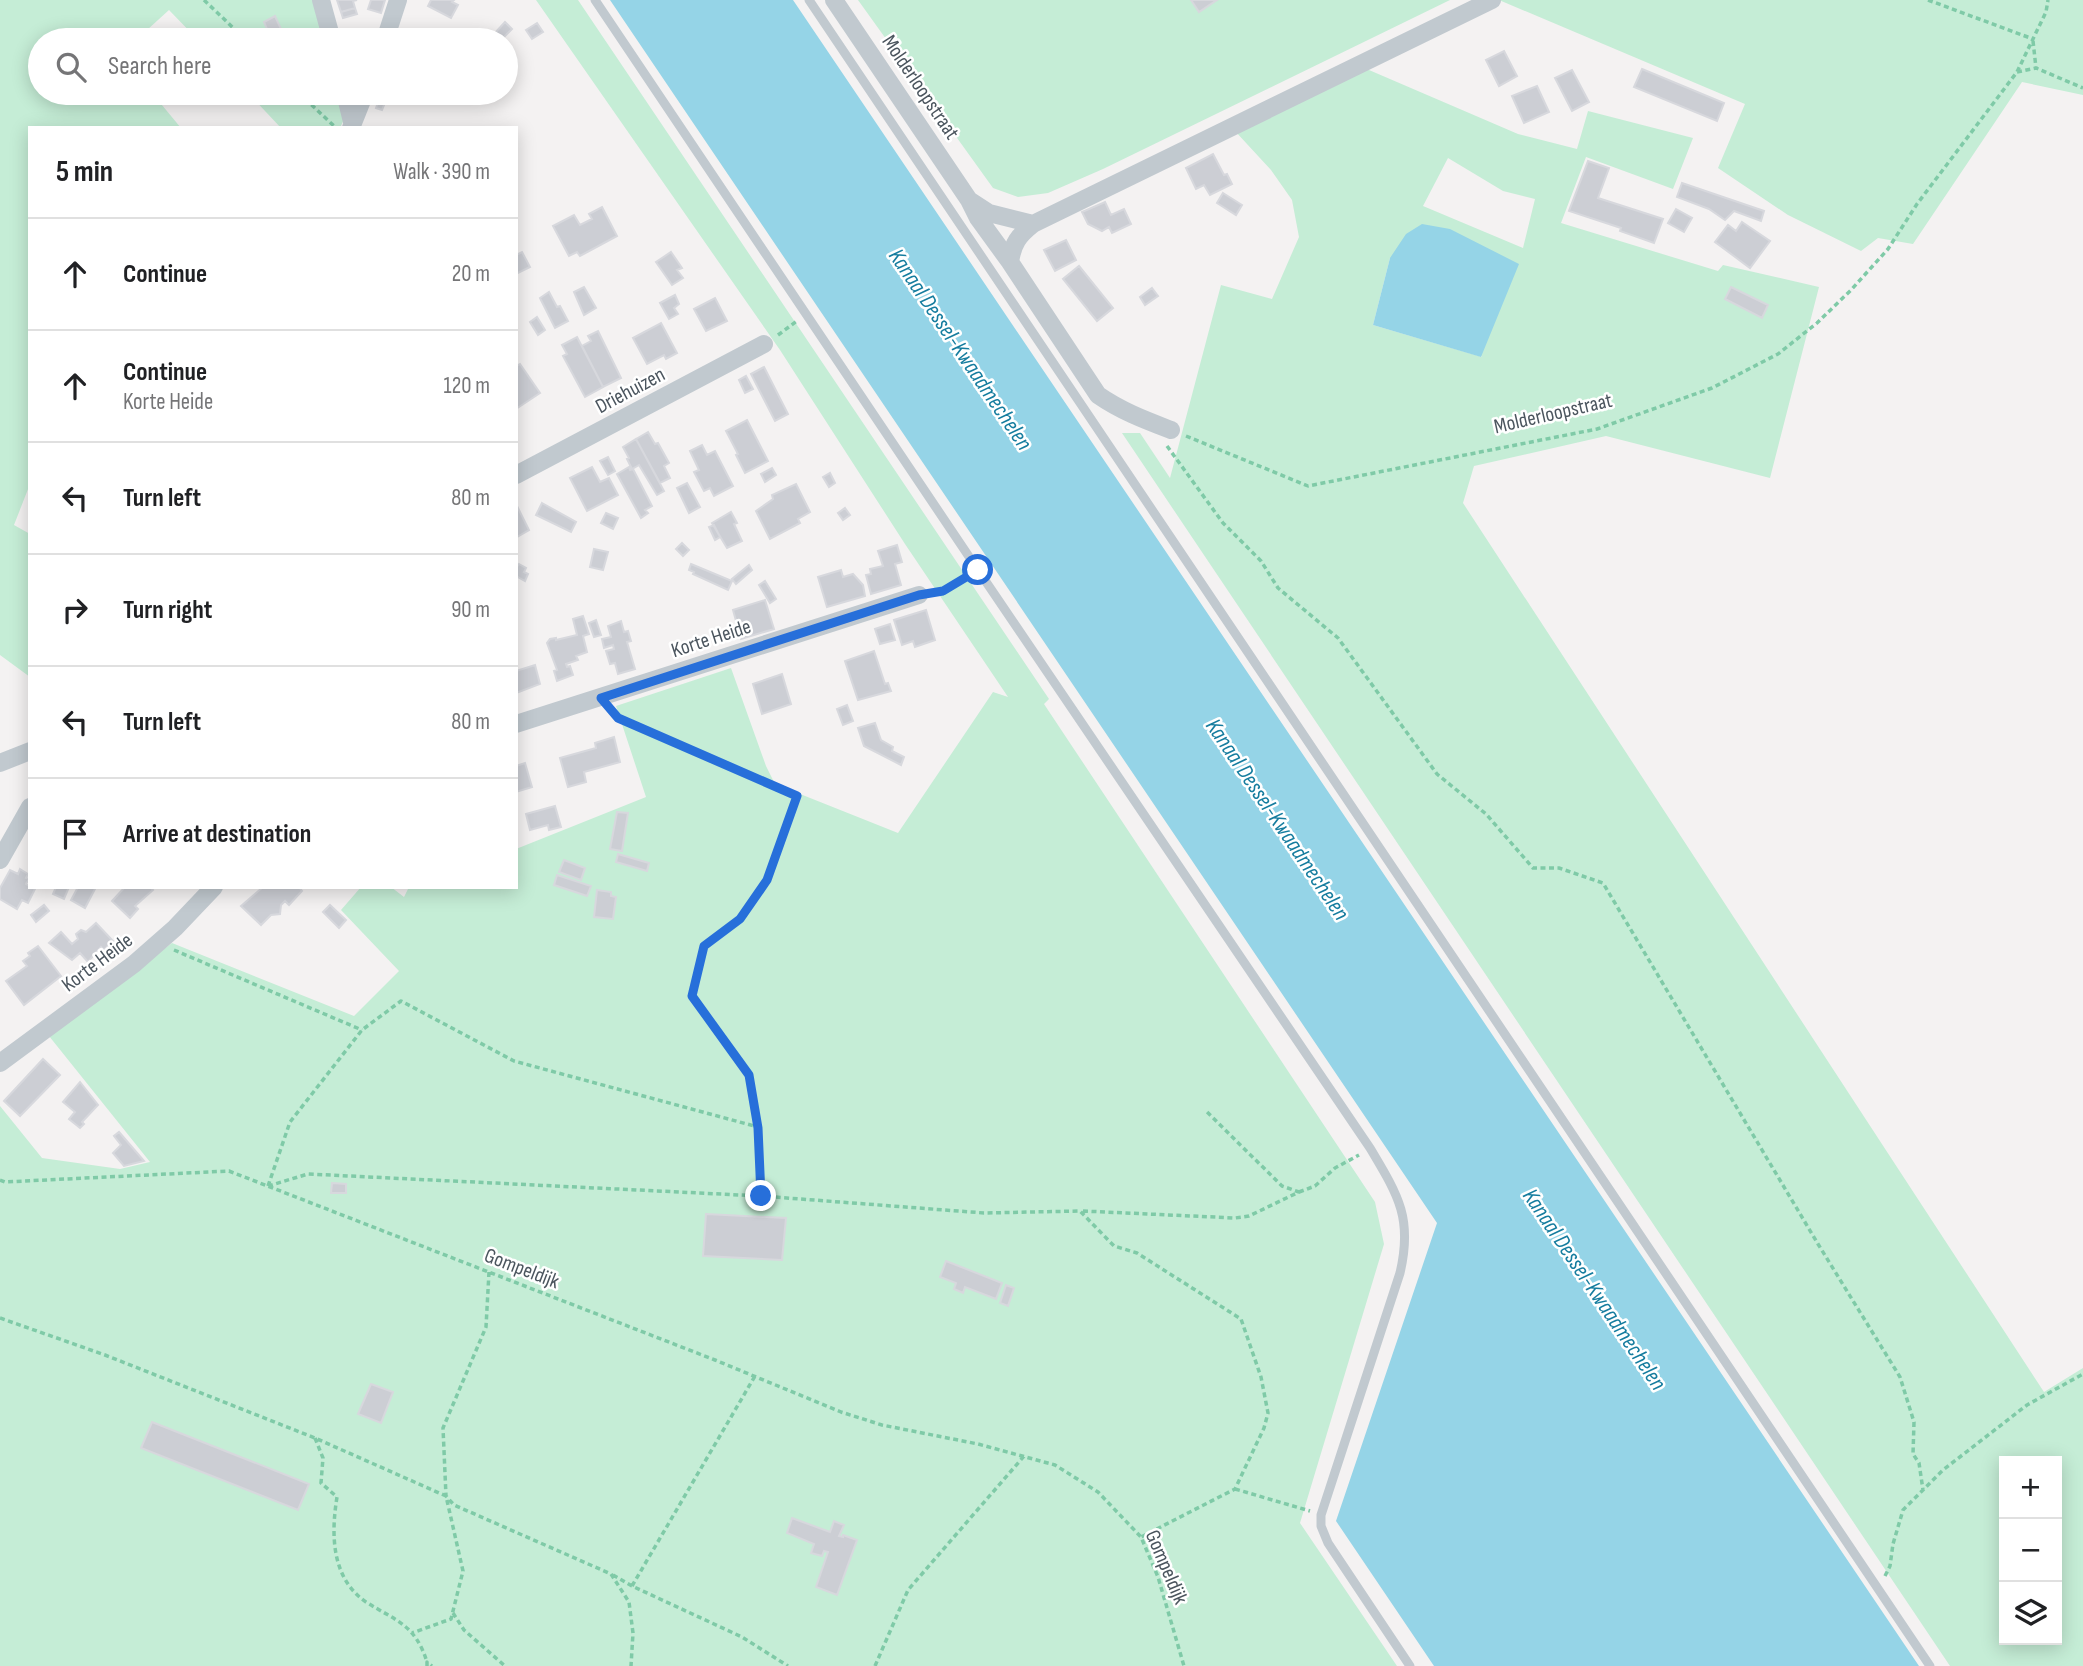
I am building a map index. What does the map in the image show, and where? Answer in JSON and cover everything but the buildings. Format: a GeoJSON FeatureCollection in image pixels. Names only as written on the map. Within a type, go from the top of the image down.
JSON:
{"type":"FeatureCollection","features":[{"type":"Feature","properties":{"kind":"street"},"geometry":{"type":"LineString","coordinates":[[321,0],[328,28]]}},
{"type":"Feature","properties":{"kind":"street"},"geometry":{"type":"LineString","coordinates":[[389,28],[398,0]]}},
{"type":"Feature","properties":{"kind":"street","name":"Molderloopstraat"},"geometry":{"type":"LineString","coordinates":[[834,0],[1098,395],[1113,406],[1171,430]]}},
{"type":"Feature","properties":{"kind":"street"},"geometry":{"type":"LineString","coordinates":[[1010,262],[1013,245],[1019,234],[1033,224],[1492,0]]}},
{"type":"Feature","properties":{"kind":"street"},"geometry":{"type":"LineString","coordinates":[[345,105],[346,126]]}},
{"type":"Feature","properties":{"kind":"street"},"geometry":{"type":"LineString","coordinates":[[346,126],[358,105]]}},
{"type":"Feature","properties":{"kind":"street","name":"Molderloopstraat"},"geometry":{"type":"LineString","coordinates":[[969,200],[989,213],[1033,224]]}},
{"type":"Feature","properties":{"kind":"street","name":"Driehuizen"},"geometry":{"type":"LineString","coordinates":[[518,474],[764,344]]}},
{"type":"Feature","properties":{"kind":"street","name":"Korte Heide"},"geometry":{"type":"LineString","coordinates":[[518,723],[919,595]]}},
{"type":"Feature","properties":{"kind":"street"},"geometry":{"type":"LineString","coordinates":[[0,763],[28,752]]}},
{"type":"Feature","properties":{"kind":"street"},"geometry":{"type":"LineString","coordinates":[[0,860],[28,811]]}},
{"type":"Feature","properties":{"kind":"street","name":"Korte Heide"},"geometry":{"type":"LineString","coordinates":[[0,1063],[134,964],[212,889]]}},
{"type":"Feature","properties":{"kind":"lane"},"geometry":{"type":"LineString","coordinates":[[595,0],[1389,1179],[1405,1220],[1405,1250],[1396,1286],[1321,1515],[1321,1526],[1328,1544],[1410,1666]]}},
{"type":"Feature","properties":{"kind":"lane"},"geometry":{"type":"LineString","coordinates":[[809,0],[1930,1666]]}},
{"type":"Feature","properties":{"kind":"path"},"geometry":{"type":"LineString","coordinates":[[204,0],[233,28]]}},
{"type":"Feature","properties":{"kind":"path"},"geometry":{"type":"LineString","coordinates":[[1928,0],[2033,39],[2036,68]]}},
{"type":"Feature","properties":{"kind":"path","name":"Molderloopstraat"},"geometry":{"type":"LineString","coordinates":[[1171,430],[1308,486],[1597,429],[1713,388],[1778,354],[1852,290],[1888,249],[1917,204],[2017,72],[2046,12],[2048,0]]}},
{"type":"Feature","properties":{"kind":"path"},"geometry":{"type":"LineString","coordinates":[[2017,72],[2036,68],[2083,88]]}},
{"type":"Feature","properties":{"kind":"path"},"geometry":{"type":"LineString","coordinates":[[316,105],[346,126]]}},
{"type":"Feature","properties":{"kind":"path"},"geometry":{"type":"LineString","coordinates":[[764,344],[807,314]]}},
{"type":"Feature","properties":{"kind":"path"},"geometry":{"type":"LineString","coordinates":[[1149,422],[1223,523],[1261,561],[1278,588],[1338,638],[1437,774],[1486,814],[1533,868],[1559,868],[1602,883],[1900,1377],[1914,1422],[1913,1454],[1919,1463],[1923,1490]]}},
{"type":"Feature","properties":{"kind":"path"},"geometry":{"type":"LineString","coordinates":[[919,595],[943,591],[978,570]]}},
{"type":"Feature","properties":{"kind":"path"},"geometry":{"type":"LineString","coordinates":[[601,698],[618,718],[797,796],[767,880],[740,919],[704,946],[692,996],[749,1075],[758,1128],[761,1196]]}},
{"type":"Feature","properties":{"kind":"path"},"geometry":{"type":"LineString","coordinates":[[158,943],[362,1030]]}},
{"type":"Feature","properties":{"kind":"path"},"geometry":{"type":"LineString","coordinates":[[268,1186],[290,1122],[362,1030],[401,1001],[514,1061],[758,1128]]}},
{"type":"Feature","properties":{"kind":"path"},"geometry":{"type":"LineString","coordinates":[[1207,1112],[1282,1186],[1299,1192]]}},
{"type":"Feature","properties":{"kind":"path"},"geometry":{"type":"LineString","coordinates":[[268,1186],[308,1174],[761,1196],[984,1213],[1080,1211],[1235,1218],[1249,1216],[1315,1186],[1335,1168],[1370,1149]]}},
{"type":"Feature","properties":{"kind":"path","name":"Gompeldijk"},"geometry":{"type":"LineString","coordinates":[[0,1181],[229,1171],[841,1412],[882,1425],[1025,1455],[1055,1465],[1098,1492],[1141,1537],[1158,1577],[1184,1666]]}},
{"type":"Feature","properties":{"kind":"path"},"geometry":{"type":"LineString","coordinates":[[1080,1211],[1114,1246],[1137,1253],[1241,1319],[1261,1377],[1268,1413],[1264,1428],[1235,1489],[1141,1537]]}},
{"type":"Feature","properties":{"kind":"path"},"geometry":{"type":"LineString","coordinates":[[412,1633],[451,1619],[463,1571],[446,1496],[443,1428],[486,1327],[489,1272]]}},
{"type":"Feature","properties":{"kind":"path"},"geometry":{"type":"LineString","coordinates":[[0,1318],[105,1355],[315,1438],[446,1496],[454,1505],[611,1574],[742,1637],[788,1666]]}},
{"type":"Feature","properties":{"kind":"path"},"geometry":{"type":"LineString","coordinates":[[1877,1590],[1890,1566],[1903,1510],[1943,1470],[2027,1405],[2083,1374]]}},
{"type":"Feature","properties":{"kind":"path"},"geometry":{"type":"LineString","coordinates":[[632,1586],[755,1376]]}},
{"type":"Feature","properties":{"kind":"path"},"geometry":{"type":"LineString","coordinates":[[315,1438],[323,1458],[321,1483],[337,1497],[333,1523],[335,1557],[348,1586],[363,1600],[395,1619],[412,1633],[421,1643],[428,1665]]}},
{"type":"Feature","properties":{"kind":"path"},"geometry":{"type":"LineString","coordinates":[[875,1666],[908,1590],[1025,1455]]}},
{"type":"Feature","properties":{"kind":"path"},"geometry":{"type":"LineString","coordinates":[[1235,1489],[1321,1515]]}},
{"type":"Feature","properties":{"kind":"path"},"geometry":{"type":"LineString","coordinates":[[611,1574],[629,1602],[633,1633],[631,1666]]}},
{"type":"Feature","properties":{"kind":"path"},"geometry":{"type":"LineString","coordinates":[[453,1612],[464,1630],[505,1666]]}},
{"type":"Feature","properties":{"kind":"green space"},"geometry":{"type":"Polygon","coordinates":[[[0,0],[315,0],[322,28],[186,28],[169,10],[149,28],[28,28],[28,105],[162,105],[179,126],[28,126],[28,489],[14,525],[28,533],[28,676],[0,655],[0,0]]]}},
{"type":"Feature","properties":{"kind":"green space"},"geometry":{"type":"Polygon","coordinates":[[[536,0],[578,0],[1049,699],[1044,704],[1375,1202],[1384,1244],[1300,1523],[1397,1666],[0,1666],[0,1106],[42,1158],[120,1169],[150,1162],[49,1036],[172,943],[354,1016],[399,971],[341,910],[359,889],[394,889],[404,897],[408,889],[518,889],[518,848],[646,797],[616,706],[731,668],[775,784],[898,833],[993,692],[1008,697],[780,350],[536,0]]]}},
{"type":"Feature","properties":{"kind":"green space"},"geometry":{"type":"Polygon","coordinates":[[[858,0],[1450,0],[1103,169],[1048,193],[1018,197],[993,188],[858,0]]]}},
{"type":"Feature","properties":{"kind":"green space"},"geometry":{"type":"Polygon","coordinates":[[[1499,0],[2083,0],[2083,95],[2022,82],[1913,244],[1878,238],[1861,251],[1788,215],[1718,168],[1745,104],[1499,0]]]}},
{"type":"Feature","properties":{"kind":"green space"},"geometry":{"type":"Polygon","coordinates":[[[1362,67],[1518,134],[1577,149],[1588,111],[1693,138],[1673,189],[1586,157],[1561,223],[1718,271],[1723,265],[1819,287],[1770,478],[1606,436],[1474,466],[1463,503],[2044,1392],[2083,1368],[2083,1666],[1950,1666],[1122,433],[1140,433],[1170,478],[1221,285],[1272,299],[1299,237],[1292,200],[1271,170],[1235,131],[1362,67]],[[1448,158],[1423,206],[1523,248],[1535,199],[1503,191],[1448,158]],[[1390,258],[1373,325],[1482,357],[1390,258]]]}},
{"type":"Feature","properties":{"kind":"green space"},"geometry":{"type":"Polygon","coordinates":[[[259,105],[342,105],[345,117],[341,126],[279,126],[259,105]]]}},
{"type":"Feature","properties":{"kind":"water","name":"Kanaal Dessel-Kwaadmechelen"},"geometry":{"type":"Polygon","coordinates":[[[610,0],[793,0],[1919,1666],[1434,1666],[1336,1521],[1437,1223],[610,0]]]}},
{"type":"Feature","properties":{"kind":"water"},"geometry":{"type":"Polygon","coordinates":[[[1422,224],[1450,229],[1519,264],[1481,357],[1373,325],[1390,258],[1406,234],[1422,224]]]}},
{"type":"Feature","properties":{"kind":"route"},"geometry":{"type":"LineString","coordinates":[[761,1196],[758,1128],[749,1075],[692,996],[704,946],[740,919],[767,880],[797,796],[618,718],[601,698],[919,595],[943,591],[978,570]]}}]}
